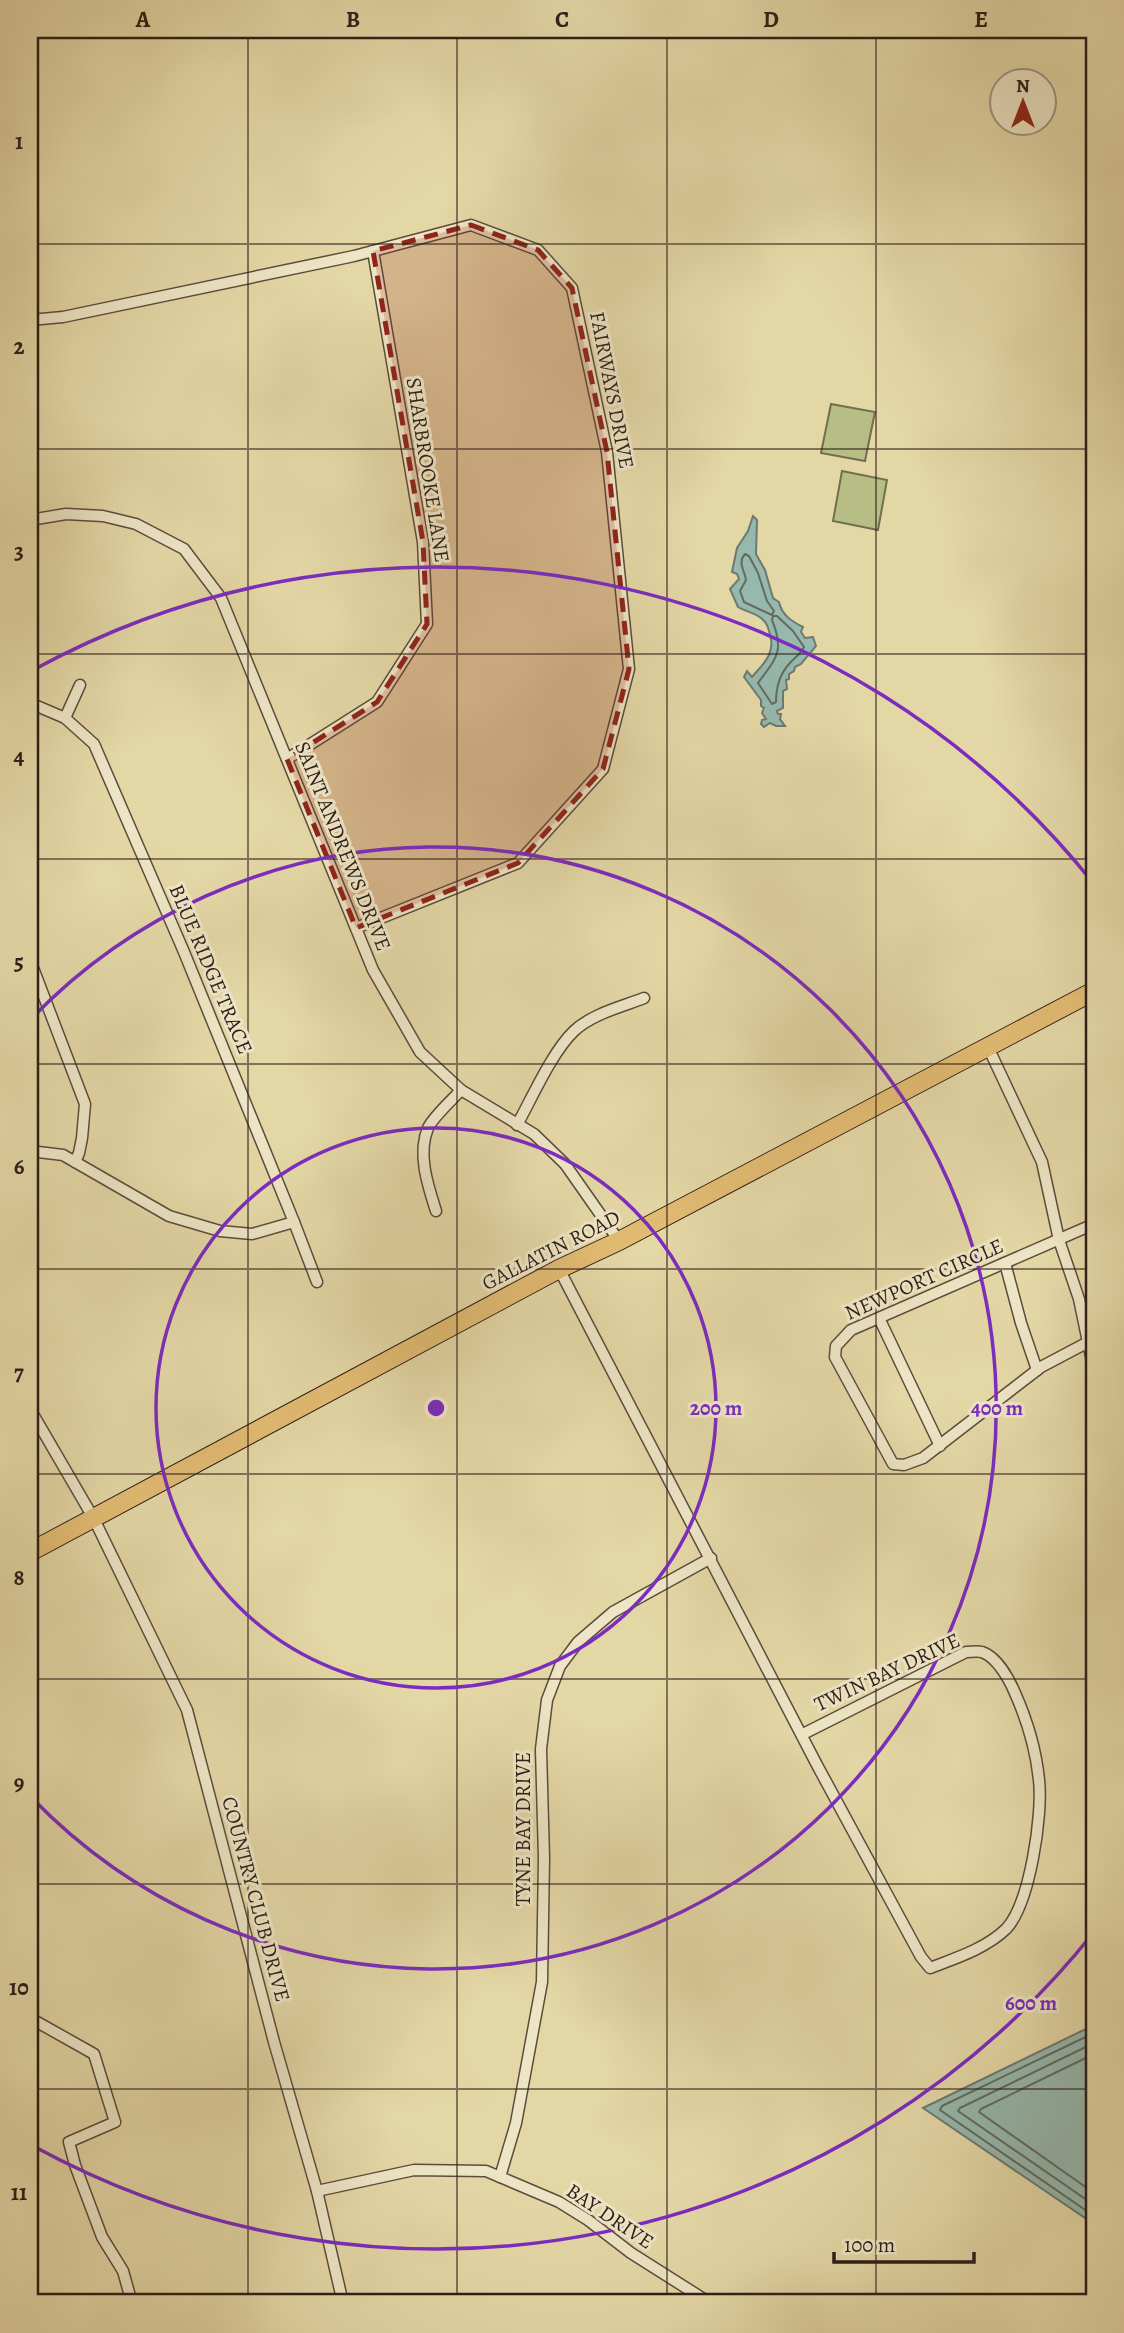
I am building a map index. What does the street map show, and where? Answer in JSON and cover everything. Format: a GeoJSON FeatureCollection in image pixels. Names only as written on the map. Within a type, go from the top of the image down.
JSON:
{"type":"FeatureCollection","features":[{"type":"Feature","properties":{"kind":"main road","name":"GALLATIN ROAD"},"geometry":{"type":"LineString","coordinates":[[30,1552],[559,1269],[620,1241],[1094,990]]}},
{"type":"Feature","properties":{"kind":"street","name":"FAIRWAYS DRIVE"},"geometry":{"type":"LineString","coordinates":[[30,320],[63,317],[373,251],[471,225],[538,250],[572,289],[607,452],[629,668],[603,769],[517,863],[356,928]]}},
{"type":"Feature","properties":{"kind":"street","name":"SHARBROOKE LANE"},"geometry":{"type":"LineString","coordinates":[[287,759],[377,702],[427,624],[423,542],[373,251]]}},
{"type":"Feature","properties":{"kind":"street","name":"SAINT ANDREWS DRIVE"},"geometry":{"type":"LineString","coordinates":[[30,520],[66,513],[103,516],[136,524],[184,549],[221,598],[373,970],[420,1052],[461,1090],[534,1134],[565,1164],[620,1241]]}},
{"type":"Feature","properties":{"kind":"street"},"geometry":{"type":"LineString","coordinates":[[65,718],[80,685]]}},
{"type":"Feature","properties":{"kind":"street","name":"BLUE RIDGE TRACE"},"geometry":{"type":"LineString","coordinates":[[30,702],[65,718],[94,744],[184,952],[317,1282]]}},
{"type":"Feature","properties":{"kind":"street"},"geometry":{"type":"LineString","coordinates":[[30,960],[85,1104],[82,1138],[75,1162]]}},
{"type":"Feature","properties":{"kind":"street"},"geometry":{"type":"LineString","coordinates":[[517,1125],[560,1049],[575,1030],[595,1017],[644,998]]}},
{"type":"Feature","properties":{"kind":"street"},"geometry":{"type":"LineString","coordinates":[[987,1045],[1042,1163],[1059,1240],[1091,1341],[1094,1371]]}},
{"type":"Feature","properties":{"kind":"street"},"geometry":{"type":"LineString","coordinates":[[436,1211],[427,1184],[424,1151],[428,1127],[461,1090]]}},
{"type":"Feature","properties":{"kind":"street"},"geometry":{"type":"LineString","coordinates":[[30,1151],[63,1156],[169,1216],[219,1231],[252,1234],[294,1222]]}},
{"type":"Feature","properties":{"kind":"street","name":"NEWPORT CIRCLE"},"geometry":{"type":"LineString","coordinates":[[1091,1341],[1037,1370],[940,1446],[914,1463],[904,1465],[893,1464],[835,1357],[836,1346],[851,1330],[1094,1224]]}},
{"type":"Feature","properties":{"kind":"street"},"geometry":{"type":"LineString","coordinates":[[1005,1263],[1037,1370]]}},
{"type":"Feature","properties":{"kind":"street"},"geometry":{"type":"LineString","coordinates":[[559,1269],[803,1734]]}},
{"type":"Feature","properties":{"kind":"street"},"geometry":{"type":"LineString","coordinates":[[879,1318],[940,1446]]}},
{"type":"Feature","properties":{"kind":"street","name":"COUNTRY CLUB DRIVE"},"geometry":{"type":"LineString","coordinates":[[30,1409],[94,1519],[187,1710],[274,2042],[317,2192],[344,2303]]}},
{"type":"Feature","properties":{"kind":"street","name":"TYNE BAY DRIVE"},"geometry":{"type":"LineString","coordinates":[[500,2177],[516,2123],[542,1982],[544,1858],[541,1749],[547,1700],[560,1667],[578,1642],[613,1612],[711,1558]]}},
{"type":"Feature","properties":{"kind":"street","name":"TWIN BAY DRIVE"},"geometry":{"type":"LineString","coordinates":[[966,1652],[983,1652],[998,1665],[1010,1681],[1027,1721],[1040,1782],[1032,1868],[1024,1896],[1007,1928],[978,1949],[930,1968],[921,1957],[817,1765],[803,1734],[966,1652]]}},
{"type":"Feature","properties":{"kind":"street"},"geometry":{"type":"LineString","coordinates":[[30,2018],[94,2054],[115,2122],[69,2141],[75,2165],[102,2237],[123,2271],[132,2303]]}},
{"type":"Feature","properties":{"kind":"street","name":"BAY DRIVE"},"geometry":{"type":"LineString","coordinates":[[317,2192],[414,2170],[486,2171],[559,2202],[631,2253],[710,2303]]}},
{"type":"Feature","properties":{"kind":"highlighted area"},"geometry":{"type":"Polygon","coordinates":[[[471,225],[538,250],[572,288],[607,452],[629,669],[603,769],[518,863],[356,928],[287,759],[377,702],[427,624],[423,542],[373,251],[471,225]]]}},
{"type":"Feature","properties":{"kind":"green space"},"geometry":{"type":"Polygon","coordinates":[[[831,404],[875,412],[865,461],[821,453],[831,404]]]}},
{"type":"Feature","properties":{"kind":"green space"},"geometry":{"type":"Polygon","coordinates":[[[842,471],[887,480],[878,530],[833,521],[842,471]]]}},
{"type":"Feature","properties":{"kind":"water"},"geometry":{"type":"Polygon","coordinates":[[[753,516],[757,520],[756,554],[765,570],[773,598],[779,602],[788,617],[803,627],[801,632],[805,638],[813,637],[816,646],[786,680],[783,708],[777,711],[781,714],[780,719],[785,726],[770,723],[764,727],[761,724],[762,720],[766,719],[762,713],[764,708],[744,677],[747,671],[752,677],[767,659],[771,648],[770,633],[761,618],[738,607],[730,589],[739,579],[737,574],[732,572],[737,548],[748,531],[753,516]]]}},
{"type":"Feature","properties":{"kind":"water"},"geometry":{"type":"Polygon","coordinates":[[[1094,2025],[1094,2224],[923,2108],[1094,2025]]]}},
{"type":"Feature","properties":{"kind":"railway"},"geometry":{"type":"LineString","coordinates":[[30,34],[45,30]]}}]}
